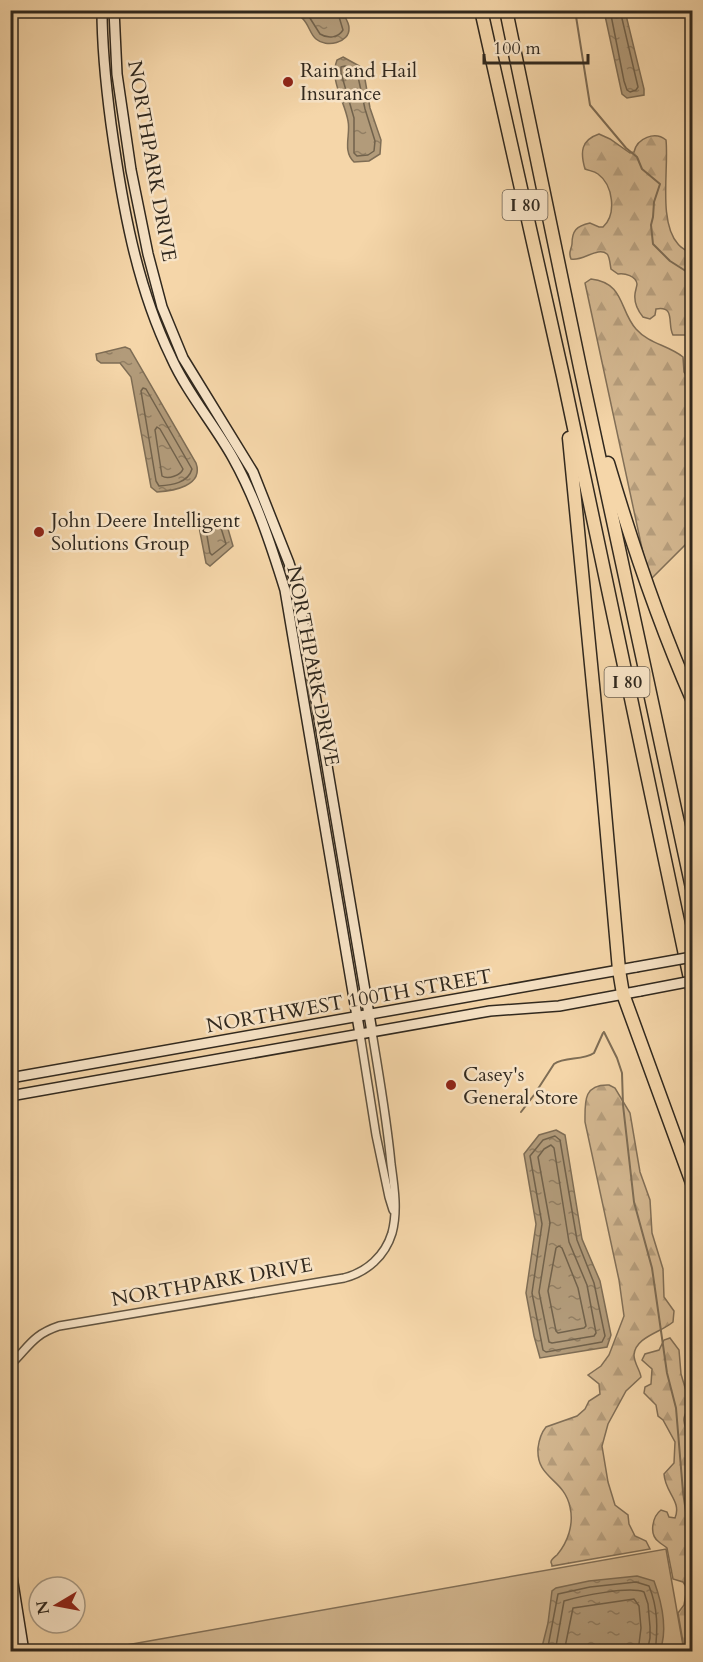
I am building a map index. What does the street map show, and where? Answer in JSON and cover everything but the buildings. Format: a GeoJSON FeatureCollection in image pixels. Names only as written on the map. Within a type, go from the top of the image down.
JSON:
{"type":"FeatureCollection","features":[{"type":"Feature","properties":{"kind":"highway","name":"I 80"},"geometry":{"type":"LineString","coordinates":[[480,10],[563,376],[693,988]]}},
{"type":"Feature","properties":{"kind":"highway","name":"I 80"},"geometry":{"type":"LineString","coordinates":[[506,10],[581,372],[693,888]]}},
{"type":"Feature","properties":{"kind":"highway"},"geometry":{"type":"LineString","coordinates":[[511,10],[519,70]]}},
{"type":"Feature","properties":{"kind":"highway"},"geometry":{"type":"LineString","coordinates":[[581,372],[636,557],[656,613],[693,699]]}},
{"type":"Feature","properties":{"kind":"highway"},"geometry":{"type":"LineString","coordinates":[[563,376],[602,767],[619,970],[623,994],[693,1183]]}},
{"type":"Feature","properties":{"kind":"street","name":"NORTHPARK DRIVE"},"geometry":{"type":"LineString","coordinates":[[102,10],[105,75],[117,171],[151,311],[171,359],[244,478],[285,590],[378,1145],[388,1197],[394,1212]]}},
{"type":"Feature","properties":{"kind":"street","name":"NORTHPARK DRIVE"},"geometry":{"type":"LineString","coordinates":[[10,1365],[28,1344],[48,1330],[59,1326],[353,1276],[368,1267],[382,1253],[391,1234],[394,1212],[395,1197],[388,1133],[297,588],[262,491],[244,455],[183,358],[162,307],[139,215],[131,170],[117,74],[114,10]]}},
{"type":"Feature","properties":{"kind":"street"},"geometry":{"type":"LineString","coordinates":[[151,311],[162,307]]}},
{"type":"Feature","properties":{"kind":"street"},"geometry":{"type":"LineString","coordinates":[[295,653],[307,652]]}},
{"type":"Feature","properties":{"kind":"street"},"geometry":{"type":"LineString","coordinates":[[328,847],[340,845]]}},
{"type":"Feature","properties":{"kind":"street","name":"NORTHWEST 100TH STREET"},"geometry":{"type":"LineString","coordinates":[[10,1078],[693,957]]}},
{"type":"Feature","properties":{"kind":"street","name":"NORTHWEST 100TH STREET"},"geometry":{"type":"LineString","coordinates":[[10,1096],[500,1010],[559,1006],[693,981]]}},
{"type":"Feature","properties":{"kind":"street"},"geometry":{"type":"LineString","coordinates":[[10,1564],[24,1652]]}},
{"type":"Feature","properties":{"kind":"green space"},"geometry":{"type":"Polygon","coordinates":[[[599,134],[630,153],[634,152],[639,143],[647,137],[657,136],[666,140],[668,222],[678,244],[692,255],[692,337],[673,335],[669,313],[666,310],[656,309],[655,315],[650,319],[643,317],[635,300],[637,284],[635,279],[618,274],[611,269],[607,254],[599,252],[571,259],[570,253],[576,230],[590,223],[603,227],[612,207],[610,192],[603,179],[598,174],[585,169],[583,147],[585,143],[599,134]]]}},
{"type":"Feature","properties":{"kind":"green space"},"geometry":{"type":"Polygon","coordinates":[[[591,279],[610,286],[616,292],[631,322],[641,334],[683,357],[684,372],[692,384],[691,529],[686,544],[649,581],[585,283],[591,279]]]}},
{"type":"Feature","properties":{"kind":"green space"},"geometry":{"type":"Polygon","coordinates":[[[601,1085],[615,1088],[630,1113],[640,1172],[650,1200],[652,1233],[663,1269],[664,1297],[674,1311],[673,1322],[644,1339],[636,1349],[634,1358],[641,1377],[626,1391],[608,1424],[602,1446],[608,1482],[615,1505],[628,1515],[629,1524],[635,1536],[646,1541],[650,1549],[552,1566],[552,1560],[567,1539],[571,1526],[571,1513],[567,1497],[541,1466],[538,1448],[540,1439],[546,1427],[577,1416],[585,1409],[589,1401],[600,1394],[599,1384],[588,1375],[601,1366],[609,1355],[624,1316],[619,1280],[585,1122],[586,1101],[590,1091],[601,1085]]]}},
{"type":"Feature","properties":{"kind":"green space"},"geometry":{"type":"Polygon","coordinates":[[[670,1338],[679,1350],[681,1374],[690,1404],[684,1419],[692,1453],[690,1480],[692,1489],[692,1651],[686,1651],[684,1648],[678,1613],[684,1605],[687,1588],[683,1582],[673,1579],[667,1548],[656,1539],[653,1530],[654,1521],[661,1510],[667,1512],[669,1517],[675,1518],[677,1512],[664,1474],[674,1463],[675,1442],[663,1420],[658,1416],[656,1405],[644,1393],[645,1387],[651,1384],[652,1369],[642,1360],[645,1354],[659,1350],[664,1340],[670,1338]]]}},
{"type":"Feature","properties":{"kind":"green space"},"geometry":{"type":"Polygon","coordinates":[[[666,1549],[684,1651],[87,1652],[666,1549]]]}},
{"type":"Feature","properties":{"kind":"water"},"geometry":{"type":"Polygon","coordinates":[[[287,11],[342,11],[348,24],[348,33],[346,37],[337,42],[320,42],[302,18],[287,11]]]}},
{"type":"Feature","properties":{"kind":"water"},"geometry":{"type":"Polygon","coordinates":[[[604,11],[625,11],[644,95],[627,98],[622,94],[604,11]]]}},
{"type":"Feature","properties":{"kind":"water"},"geometry":{"type":"Polygon","coordinates":[[[343,57],[363,68],[370,108],[381,140],[380,154],[369,161],[354,162],[348,153],[349,126],[335,75],[337,60],[343,57]]]}},
{"type":"Feature","properties":{"kind":"water"},"geometry":{"type":"Polygon","coordinates":[[[125,347],[130,349],[196,463],[196,477],[186,486],[157,492],[151,487],[131,377],[120,363],[101,363],[97,360],[96,354],[125,347]]]}},
{"type":"Feature","properties":{"kind":"water"},"geometry":{"type":"Polygon","coordinates":[[[222,519],[226,522],[233,546],[210,566],[206,563],[199,527],[202,523],[222,519]]]}},
{"type":"Feature","properties":{"kind":"water"},"geometry":{"type":"Polygon","coordinates":[[[556,1130],[565,1135],[582,1239],[600,1281],[611,1335],[607,1347],[540,1358],[526,1293],[536,1224],[524,1154],[539,1135],[556,1130]]]}},
{"type":"Feature","properties":{"kind":"water"},"geometry":{"type":"Polygon","coordinates":[[[637,1576],[654,1581],[657,1589],[664,1625],[660,1651],[541,1651],[548,1623],[552,1591],[556,1588],[589,1581],[637,1576]]]}},
{"type":"Feature","properties":{"kind":"waterway"},"geometry":{"type":"LineString","coordinates":[[575,10],[590,105],[626,148],[637,157],[642,169],[660,184],[654,202],[651,225],[653,244],[670,261],[692,275]]}},
{"type":"Feature","properties":{"kind":"waterway"},"geometry":{"type":"LineString","coordinates":[[604,1032],[622,1073],[623,1105],[634,1202],[652,1268],[667,1373],[676,1408],[683,1492],[692,1552]]}},
{"type":"Feature","properties":{"kind":"waterway"},"geometry":{"type":"LineString","coordinates":[[521,1112],[554,1064],[594,1053],[603,1033]]}},
{"type":"Feature","properties":{"kind":"place","name":"Rain and Hail Insurance"},"geometry":{"type":"Point","coordinates":[288,82]}},
{"type":"Feature","properties":{"kind":"place","name":"John Deere Intelligent Solutions Group"},"geometry":{"type":"Point","coordinates":[39,532]}},
{"type":"Feature","properties":{"kind":"place","name":"Casey's General Store"},"geometry":{"type":"Point","coordinates":[451,1085]}}]}
